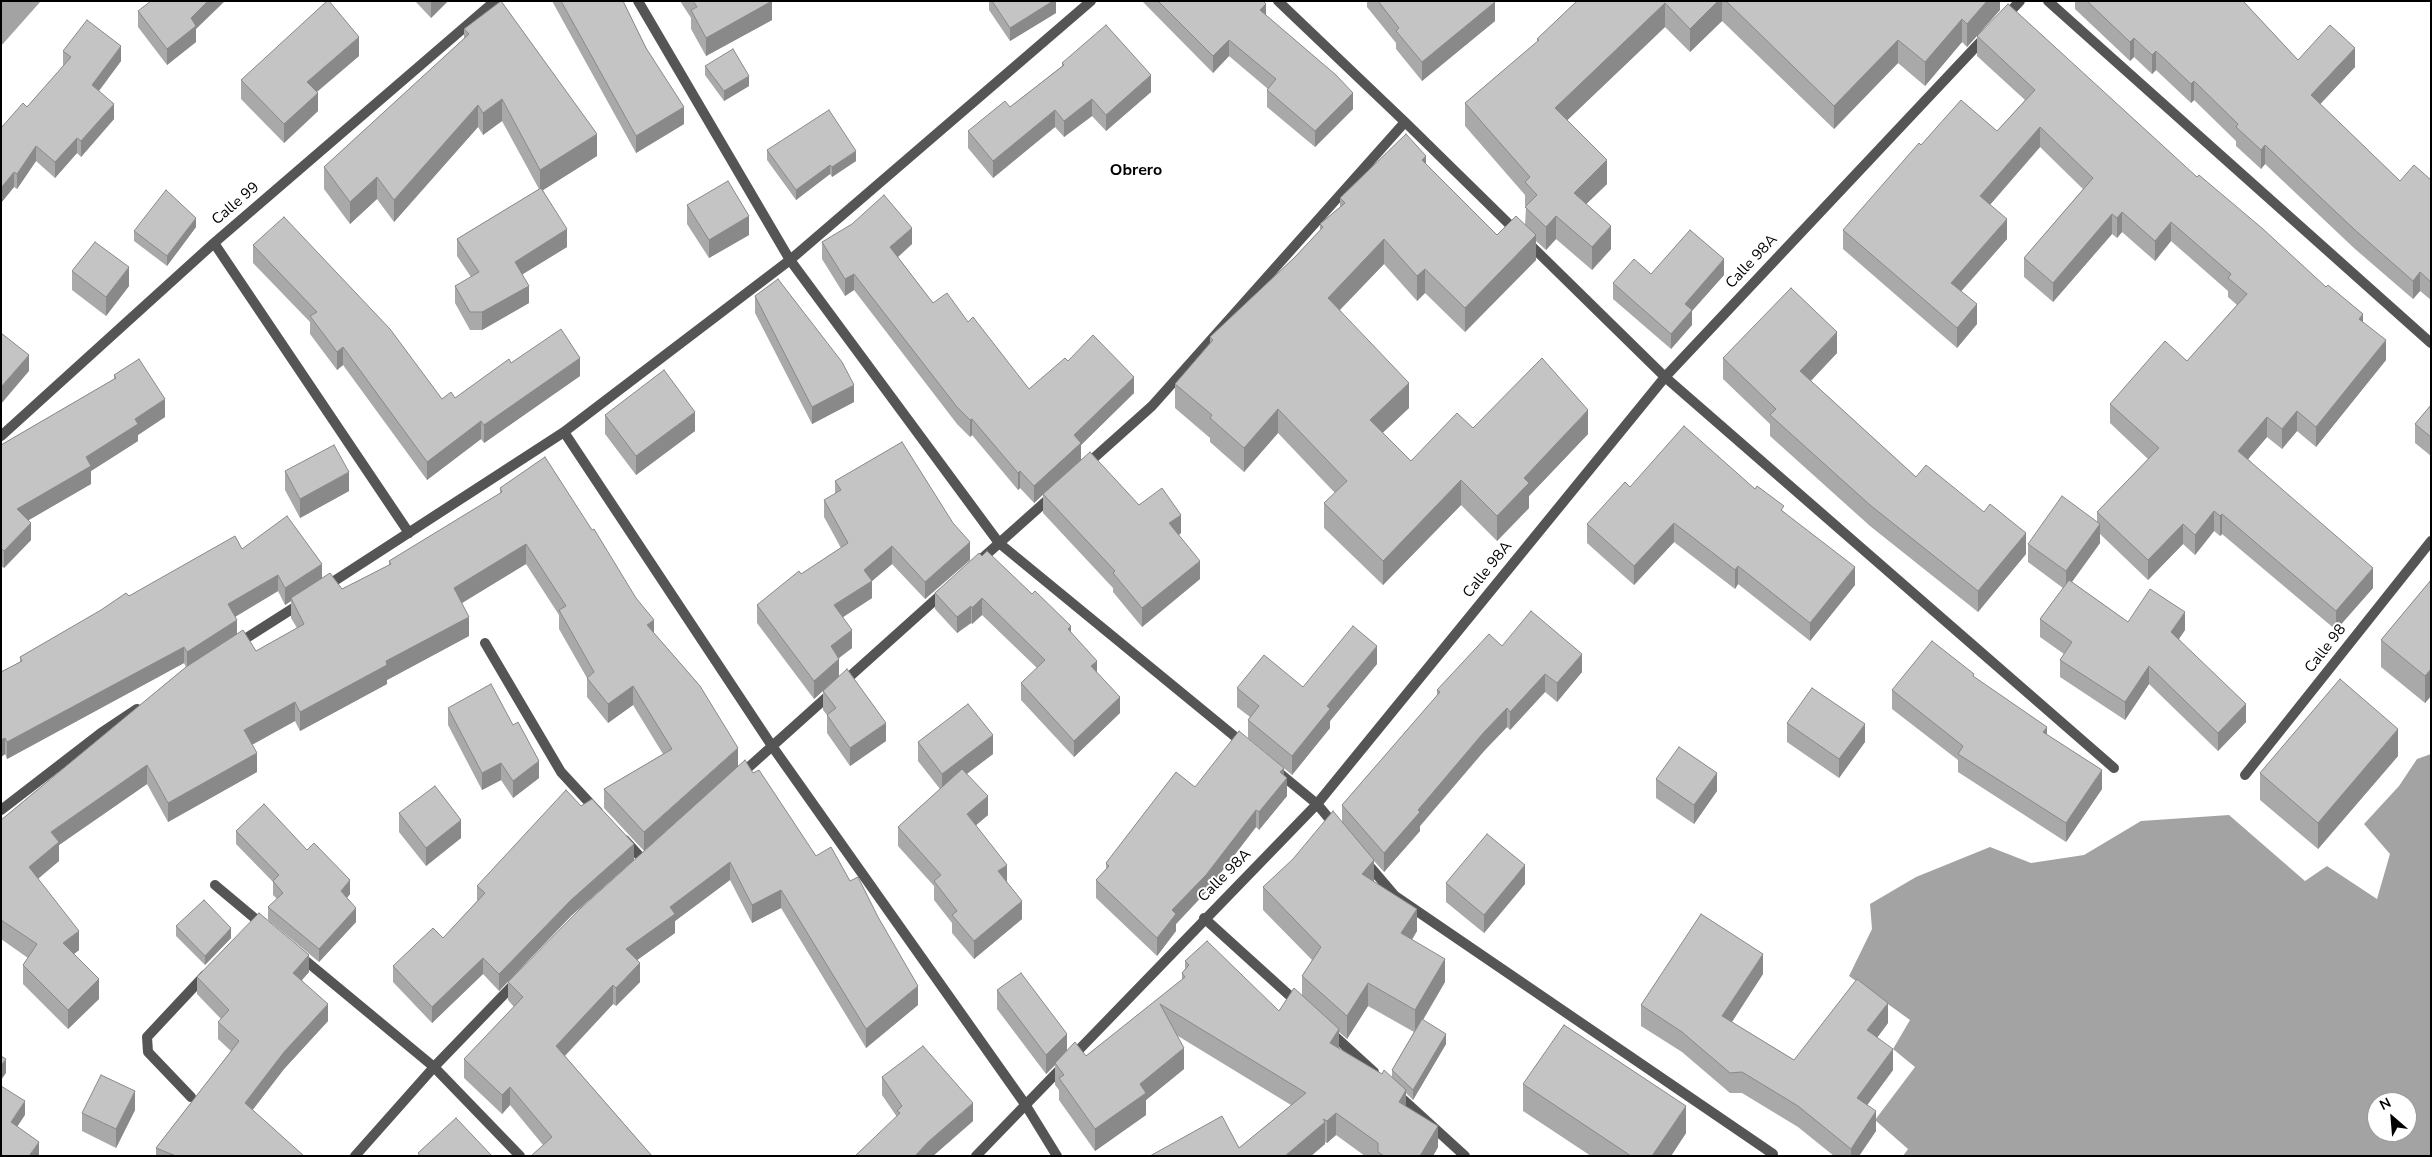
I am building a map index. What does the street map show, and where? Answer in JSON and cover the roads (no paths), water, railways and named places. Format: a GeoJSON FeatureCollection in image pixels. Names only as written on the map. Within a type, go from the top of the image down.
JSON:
{"type":"FeatureCollection","features":[{"type":"Feature","properties":{"kind":"street","name":"Calle 99"},"geometry":{"type":"LineString","coordinates":[[1,436],[214,243],[495,1]]}},
{"type":"Feature","properties":{"kind":"street"},"geometry":{"type":"LineString","coordinates":[[638,1],[790,260],[999,543],[1249,748]]}},
{"type":"Feature","properties":{"kind":"street"},"geometry":{"type":"LineString","coordinates":[[226,652],[564,432],[790,260],[1091,1]]}},
{"type":"Feature","properties":{"kind":"street"},"geometry":{"type":"LineString","coordinates":[[1278,1],[1405,122],[1664,377],[2114,768]]}},
{"type":"Feature","properties":{"kind":"street","name":"Calle 98A"},"geometry":{"type":"LineString","coordinates":[[976,1156],[1204,918],[1317,804],[1664,377],[2020,1]]}},
{"type":"Feature","properties":{"kind":"street"},"geometry":{"type":"LineString","coordinates":[[2048,1],[2431,343]]}},
{"type":"Feature","properties":{"kind":"street"},"geometry":{"type":"LineString","coordinates":[[1080,471],[1152,406],[1405,122]]}},
{"type":"Feature","properties":{"kind":"street"},"geometry":{"type":"LineString","coordinates":[[214,243],[409,533]]}},
{"type":"Feature","properties":{"kind":"street"},"geometry":{"type":"LineString","coordinates":[[564,432],[772,746],[1025,1104],[1057,1156]]}},
{"type":"Feature","properties":{"kind":"street"},"geometry":{"type":"LineString","coordinates":[[970,569],[1058,490]]}},
{"type":"Feature","properties":{"kind":"street","name":"Calle 98"},"geometry":{"type":"LineString","coordinates":[[2245,776],[2431,541]]}},
{"type":"Feature","properties":{"kind":"street"},"geometry":{"type":"LineString","coordinates":[[729,784],[955,582]]}},
{"type":"Feature","properties":{"kind":"street"},"geometry":{"type":"LineString","coordinates":[[485,643],[561,772],[606,820]]}},
{"type":"Feature","properties":{"kind":"street"},"geometry":{"type":"LineString","coordinates":[[1,810],[101,733],[142,706]]}},
{"type":"Feature","properties":{"kind":"street"},"geometry":{"type":"LineString","coordinates":[[1271,767],[1317,804],[1347,839]]}},
{"type":"Feature","properties":{"kind":"street"},"geometry":{"type":"LineString","coordinates":[[618,834],[644,861]]}},
{"type":"Feature","properties":{"kind":"street"},"geometry":{"type":"LineString","coordinates":[[1359,854],[1395,896],[1773,1154]]}},
{"type":"Feature","properties":{"kind":"street"},"geometry":{"type":"LineString","coordinates":[[215,885],[254,923],[272,932]]}},
{"type":"Feature","properties":{"kind":"street"},"geometry":{"type":"LineString","coordinates":[[1204,918],[1465,1156]]}},
{"type":"Feature","properties":{"kind":"street"},"geometry":{"type":"LineString","coordinates":[[294,950],[434,1067],[520,1156]]}},
{"type":"Feature","properties":{"kind":"street"},"geometry":{"type":"LineString","coordinates":[[191,1097],[148,1052],[147,1037],[212,968]]}},
{"type":"Feature","properties":{"kind":"street"},"geometry":{"type":"LineString","coordinates":[[355,1156],[434,1067],[522,976]]}},
{"type":"Feature","properties":{"kind":"district","name":"Obrero"},"geometry":{"type":"Point","coordinates":[1136,171]}}]}
